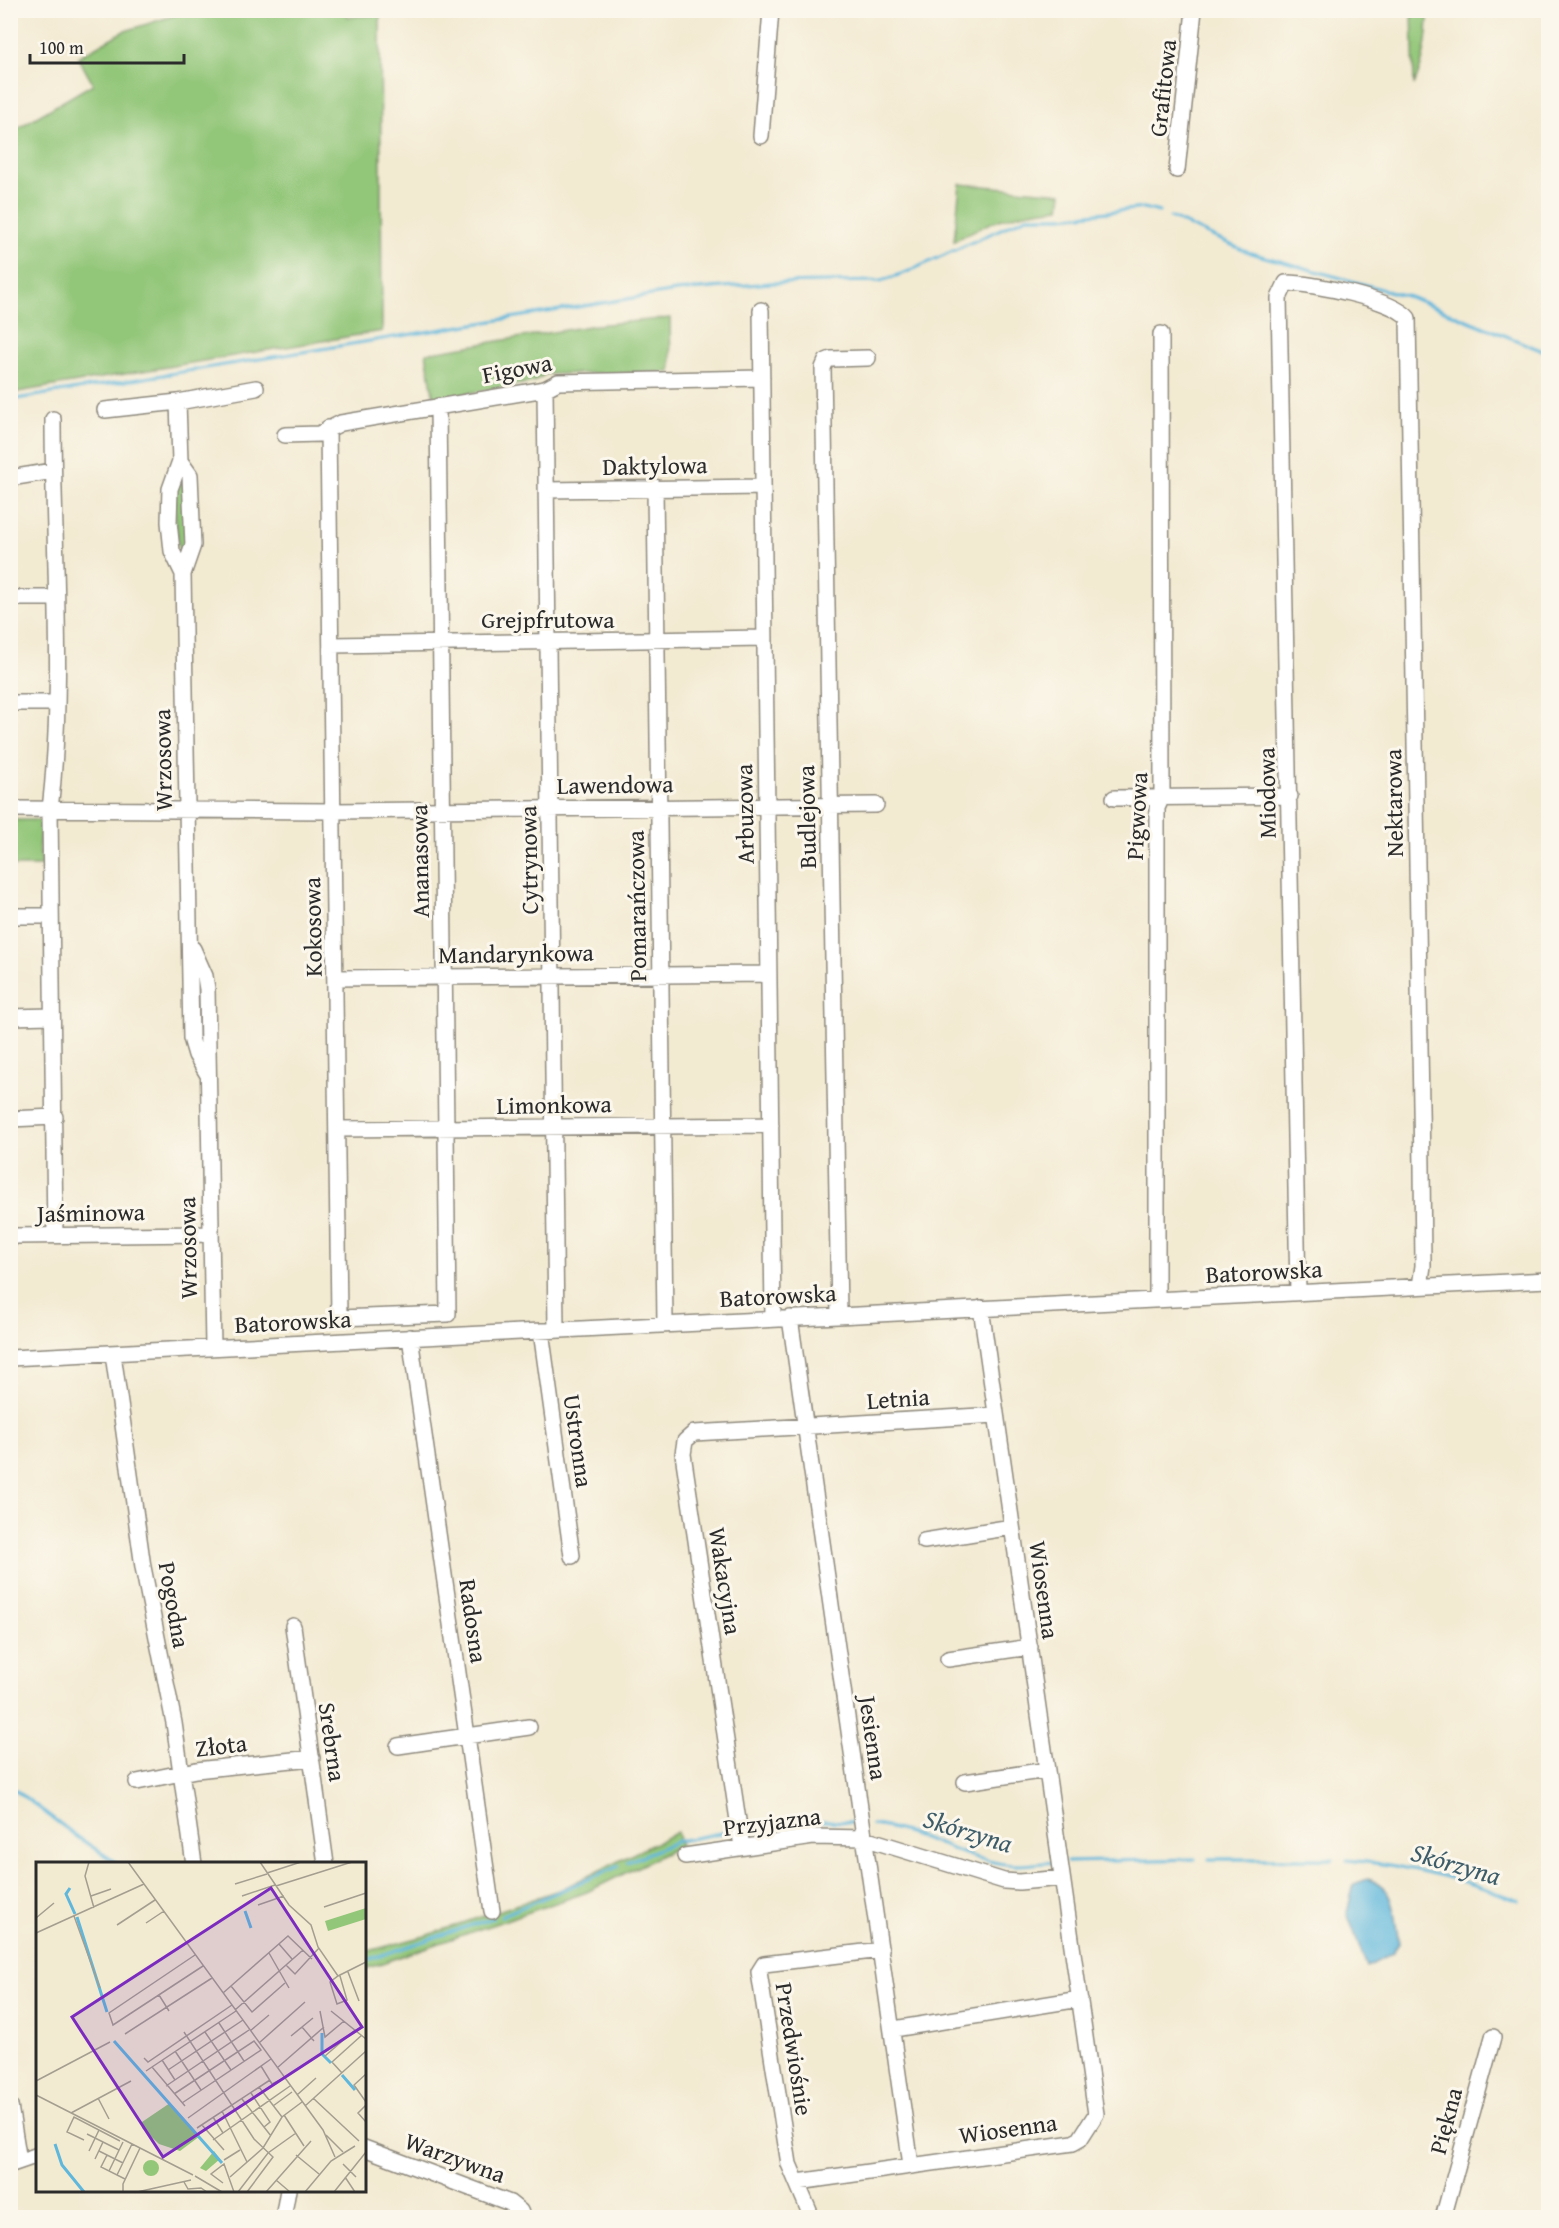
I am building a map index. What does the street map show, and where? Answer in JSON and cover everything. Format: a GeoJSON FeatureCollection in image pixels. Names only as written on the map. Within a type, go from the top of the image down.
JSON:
{"type":"FeatureCollection","features":[{"type":"Feature","properties":{"kind":"street"},"geometry":{"type":"LineString","coordinates":[[761,136],[771,10]]}},
{"type":"Feature","properties":{"kind":"street","name":"Grafitowa"},"geometry":{"type":"LineString","coordinates":[[1177,170],[1194,10]]}},
{"type":"Feature","properties":{"kind":"street","name":"Miodowa"},"geometry":{"type":"LineString","coordinates":[[1298,1293],[1280,292],[1286,283],[1334,290],[1394,307],[1408,318]]}},
{"type":"Feature","properties":{"kind":"street","name":"Arbuzowa"},"geometry":{"type":"LineString","coordinates":[[761,310],[773,1319]]}},
{"type":"Feature","properties":{"kind":"street","name":"Nektarowa"},"geometry":{"type":"LineString","coordinates":[[1408,318],[1422,1167],[1423,1266],[1420,1286]]}},
{"type":"Feature","properties":{"kind":"street","name":"Pigwowa"},"geometry":{"type":"LineString","coordinates":[[1157,1300],[1157,808],[1162,797],[1161,334]]}},
{"type":"Feature","properties":{"kind":"street","name":"Budlejowa"},"geometry":{"type":"LineString","coordinates":[[839,1315],[823,368],[826,361],[831,359],[868,358]]}},
{"type":"Feature","properties":{"kind":"street","name":"Figowa"},"geometry":{"type":"LineString","coordinates":[[285,435],[319,434],[341,423],[545,389],[558,382],[762,378]]}},
{"type":"Feature","properties":{"kind":"street"},"geometry":{"type":"LineString","coordinates":[[105,410],[178,402],[256,388]]}},
{"type":"Feature","properties":{"kind":"street","name":"Cytrynowa"},"geometry":{"type":"LineString","coordinates":[[545,389],[554,1127],[549,1330]]}},
{"type":"Feature","properties":{"kind":"street","name":"Wrzosowa"},"geometry":{"type":"LineString","coordinates":[[178,402],[180,461],[170,489],[169,522],[172,551],[183,574]]}},
{"type":"Feature","properties":{"kind":"street","name":"Ananasowa"},"geometry":{"type":"LineString","coordinates":[[438,406],[448,1314]]}},
{"type":"Feature","properties":{"kind":"street"},"geometry":{"type":"LineString","coordinates":[[53,419],[56,704],[55,760],[50,810],[55,1236]]}},
{"type":"Feature","properties":{"kind":"street","name":"Kokosowa"},"geometry":{"type":"LineString","coordinates":[[328,428],[333,645],[339,1318],[448,1314]]}},
{"type":"Feature","properties":{"kind":"street","name":"Wrzosowa"},"geometry":{"type":"LineString","coordinates":[[180,461],[190,476],[193,535],[193,545],[183,574],[191,1038],[196,1055],[208,1075],[213,1348]]}},
{"type":"Feature","properties":{"kind":"street"},"geometry":{"type":"LineString","coordinates":[[10,478],[53,471]]}},
{"type":"Feature","properties":{"kind":"street","name":"Daktylowa"},"geometry":{"type":"LineString","coordinates":[[547,490],[763,487]]}},
{"type":"Feature","properties":{"kind":"street","name":"Pomarańczowa"},"geometry":{"type":"LineString","coordinates":[[655,488],[665,1324]]}},
{"type":"Feature","properties":{"kind":"street"},"geometry":{"type":"LineString","coordinates":[[10,598],[56,598]]}},
{"type":"Feature","properties":{"kind":"street","name":"Grejpfrutowa"},"geometry":{"type":"LineString","coordinates":[[333,645],[765,638]]}},
{"type":"Feature","properties":{"kind":"street"},"geometry":{"type":"LineString","coordinates":[[10,703],[56,704]]}},
{"type":"Feature","properties":{"kind":"street"},"geometry":{"type":"LineString","coordinates":[[1114,798],[1290,796]]}},
{"type":"Feature","properties":{"kind":"street","name":"Lawendowa"},"geometry":{"type":"LineString","coordinates":[[10,809],[186,812],[876,805]]}},
{"type":"Feature","properties":{"kind":"street"},"geometry":{"type":"LineString","coordinates":[[10,916],[51,916]]}},
{"type":"Feature","properties":{"kind":"street","name":"Mandarynkowa"},"geometry":{"type":"LineString","coordinates":[[336,978],[769,974]]}},
{"type":"Feature","properties":{"kind":"street"},"geometry":{"type":"LineString","coordinates":[[10,1017],[52,1016]]}},
{"type":"Feature","properties":{"kind":"street"},"geometry":{"type":"LineString","coordinates":[[10,1119],[55,1117]]}},
{"type":"Feature","properties":{"kind":"street","name":"Limonkowa"},"geometry":{"type":"LineString","coordinates":[[338,1129],[771,1125]]}},
{"type":"Feature","properties":{"kind":"street","name":"Jaśminowa"},"geometry":{"type":"LineString","coordinates":[[10,1240],[14,1236],[210,1234]]}},
{"type":"Feature","properties":{"kind":"street","name":"Batorowska"},"geometry":{"type":"LineString","coordinates":[[10,1358],[1548,1280]]}},
{"type":"Feature","properties":{"kind":"street","name":"Wiosenna"},"geometry":{"type":"LineString","coordinates":[[798,2182],[1073,2143],[1080,2139],[1096,2114],[981,1308]]}},
{"type":"Feature","properties":{"kind":"street","name":"Jesienna"},"geometry":{"type":"LineString","coordinates":[[790,1318],[804,1428],[894,2029],[911,2165]]}},
{"type":"Feature","properties":{"kind":"street","name":"Ustronna"},"geometry":{"type":"LineString","coordinates":[[549,1330],[572,1556]]}},
{"type":"Feature","properties":{"kind":"street","name":"Radosna"},"geometry":{"type":"LineString","coordinates":[[410,1337],[492,1911]]}},
{"type":"Feature","properties":{"kind":"street","name":"Pogodna"},"geometry":{"type":"LineString","coordinates":[[113,1354],[149,1604],[182,1775],[194,1862]]}},
{"type":"Feature","properties":{"kind":"street","name":"Letnia"},"geometry":{"type":"LineString","coordinates":[[804,1428],[996,1415]]}},
{"type":"Feature","properties":{"kind":"street","name":"Wakacyjna"},"geometry":{"type":"LineString","coordinates":[[742,1847],[683,1454],[685,1441],[694,1433],[804,1428]]}},
{"type":"Feature","properties":{"kind":"street"},"geometry":{"type":"LineString","coordinates":[[924,1540],[1012,1527]]}},
{"type":"Feature","properties":{"kind":"street","name":"Srebrna"},"geometry":{"type":"LineString","coordinates":[[293,1626],[326,1862]]}},
{"type":"Feature","properties":{"kind":"street"},"geometry":{"type":"LineString","coordinates":[[948,1659],[1030,1647]]}},
{"type":"Feature","properties":{"kind":"street"},"geometry":{"type":"LineString","coordinates":[[398,1746],[528,1727]]}},
{"type":"Feature","properties":{"kind":"street","name":"Złota"},"geometry":{"type":"LineString","coordinates":[[137,1782],[239,1764],[261,1764],[312,1758]]}},
{"type":"Feature","properties":{"kind":"street"},"geometry":{"type":"LineString","coordinates":[[964,1782],[1047,1770]]}},
{"type":"Feature","properties":{"kind":"street","name":"Przyjazna"},"geometry":{"type":"LineString","coordinates":[[685,1856],[813,1837],[864,1838]]}},
{"type":"Feature","properties":{"kind":"street"},"geometry":{"type":"LineString","coordinates":[[864,1838],[1004,1881],[1062,1878]]}},
{"type":"Feature","properties":{"kind":"street","name":"Przedwiośnie"},"geometry":{"type":"LineString","coordinates":[[812,2217],[789,2164],[759,1972],[764,1964],[881,1950]]}},
{"type":"Feature","properties":{"kind":"street"},"geometry":{"type":"LineString","coordinates":[[894,2029],[1080,1999]]}},
{"type":"Feature","properties":{"kind":"street","name":"Piękna"},"geometry":{"type":"LineString","coordinates":[[1443,2217],[1492,2037]]}},
{"type":"Feature","properties":{"kind":"street"},"geometry":{"type":"LineString","coordinates":[[10,2106],[15,2163],[36,2156]]}},
{"type":"Feature","properties":{"kind":"street","name":"Warzywna"},"geometry":{"type":"LineString","coordinates":[[366,2149],[510,2203],[520,2211],[523,2217]]}},
{"type":"Feature","properties":{"kind":"street"},"geometry":{"type":"LineString","coordinates":[[283,2217],[288,2192]]}},
{"type":"Feature","properties":{"kind":"green space"},"geometry":{"type":"Polygon","coordinates":[[[346,10],[348,17],[380,15],[382,331],[11,393],[11,132],[93,84],[78,57],[122,32],[188,11],[346,10]]]}},
{"type":"Feature","properties":{"kind":"green space"},"geometry":{"type":"Polygon","coordinates":[[[1412,11],[1428,11],[1425,48],[1414,85],[1412,11]]]}},
{"type":"Feature","properties":{"kind":"green space"},"geometry":{"type":"Polygon","coordinates":[[[960,184],[1062,193],[1060,208],[1005,218],[954,241],[960,184]]]}},
{"type":"Feature","properties":{"kind":"green space"},"geometry":{"type":"Polygon","coordinates":[[[670,318],[671,372],[546,374],[533,382],[434,399],[426,353],[596,325],[670,318]]]}},
{"type":"Feature","properties":{"kind":"green space"},"geometry":{"type":"Polygon","coordinates":[[[183,469],[189,541],[180,559],[173,495],[183,469]]]}},
{"type":"Feature","properties":{"kind":"green space"},"geometry":{"type":"Polygon","coordinates":[[[11,820],[37,820],[41,823],[39,845],[42,866],[11,866],[11,820]]]}},
{"type":"Feature","properties":{"kind":"green space"},"geometry":{"type":"Polygon","coordinates":[[[677,1832],[680,1846],[587,1892],[366,1969],[366,1952],[425,1936],[562,1889],[677,1832]]]}},
{"type":"Feature","properties":{"kind":"water"},"geometry":{"type":"Polygon","coordinates":[[[1368,1879],[1377,1882],[1389,1896],[1399,1943],[1392,1954],[1367,1967],[1347,1913],[1354,1884],[1368,1879]]]}},
{"type":"Feature","properties":{"kind":"waterway"},"geometry":{"type":"LineString","coordinates":[[10,400],[676,291],[771,283],[881,281],[907,272],[1027,217],[1062,217],[1144,208],[1159,212]]}},
{"type":"Feature","properties":{"kind":"waterway"},"geometry":{"type":"LineString","coordinates":[[1170,217],[1247,252],[1410,297],[1548,353]]}},
{"type":"Feature","properties":{"kind":"waterway","name":"Skórzyna"},"geometry":{"type":"LineString","coordinates":[[10,1786],[115,1862]]}},
{"type":"Feature","properties":{"kind":"waterway","name":"Skórzyna"},"geometry":{"type":"LineString","coordinates":[[744,1828],[802,1820],[852,1822]]}},
{"type":"Feature","properties":{"kind":"waterway","name":"Skórzyna"},"geometry":{"type":"LineString","coordinates":[[872,1825],[909,1833],[979,1859],[998,1863],[1016,1865],[1054,1862]]}},
{"type":"Feature","properties":{"kind":"waterway","name":"Skórzyna"},"geometry":{"type":"LineString","coordinates":[[627,1862],[678,1841],[732,1831]]}},
{"type":"Feature","properties":{"kind":"waterway","name":"Skórzyna"},"geometry":{"type":"LineString","coordinates":[[1067,1862],[1195,1859]]}},
{"type":"Feature","properties":{"kind":"waterway","name":"Skórzyna"},"geometry":{"type":"LineString","coordinates":[[1209,1859],[1333,1859]]}},
{"type":"Feature","properties":{"kind":"waterway","name":"Skórzyna"},"geometry":{"type":"LineString","coordinates":[[1347,1860],[1391,1865],[1435,1874],[1519,1901]]}},
{"type":"Feature","properties":{"kind":"waterway","name":"Skórzyna"},"geometry":{"type":"LineString","coordinates":[[501,1916],[619,1866]]}},
{"type":"Feature","properties":{"kind":"waterway","name":"Skórzyna"},"geometry":{"type":"LineString","coordinates":[[366,1960],[493,1918]]}}]}
